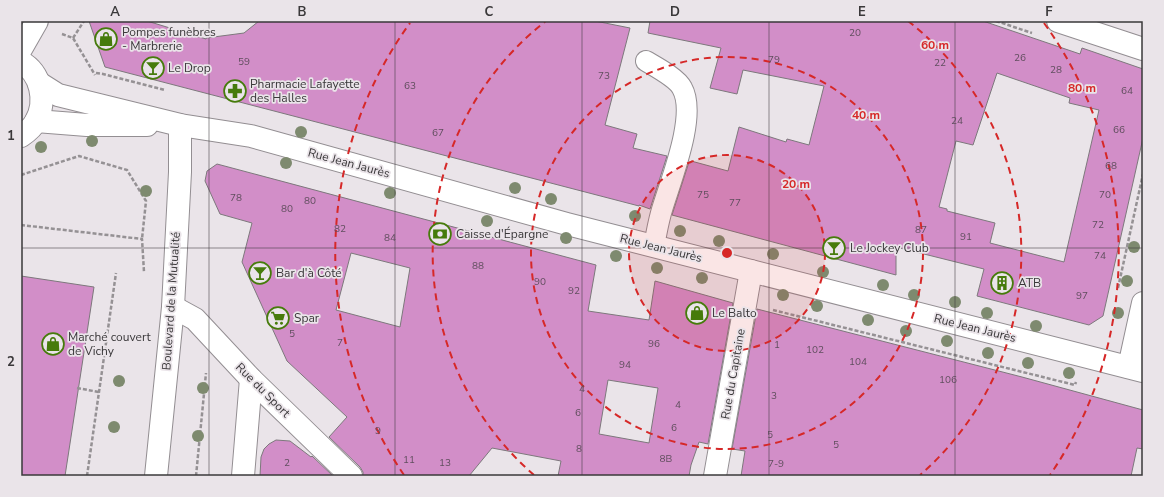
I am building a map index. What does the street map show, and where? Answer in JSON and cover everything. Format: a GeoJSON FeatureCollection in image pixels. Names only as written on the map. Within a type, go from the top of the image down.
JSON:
{"type":"FeatureCollection","features":[{"type":"Feature","properties":{"kind":"street"},"geometry":{"type":"LineString","coordinates":[[21,49],[37,21]]}},
{"type":"Feature","properties":{"kind":"street"},"geometry":{"type":"LineString","coordinates":[[1058,21],[1143,49]]}},
{"type":"Feature","properties":{"kind":"street"},"geometry":{"type":"LineString","coordinates":[[21,62],[30,70],[39,83],[42,102],[36,121],[29,130],[21,136]]}},
{"type":"Feature","properties":{"kind":"street","name":"Rue Jean Jaurès"},"geometry":{"type":"LineString","coordinates":[[39,83],[58,94],[180,125],[251,136],[567,224],[1136,369]]}},
{"type":"Feature","properties":{"kind":"street","name":"Rue Jean Jaurès"},"geometry":{"type":"LineString","coordinates":[[36,121],[87,125],[180,125]]}},
{"type":"Feature","properties":{"kind":"street","name":"Boulevard de la Mutualité"},"geometry":{"type":"LineString","coordinates":[[156,476],[173,307],[180,125]]}},
{"type":"Feature","properties":{"kind":"street","name":"Rue du Capitaine"},"geometry":{"type":"LineString","coordinates":[[715,476],[751,271]]}},
{"type":"Feature","properties":{"kind":"street"},"geometry":{"type":"LineString","coordinates":[[1136,369],[1143,303]]}},
{"type":"Feature","properties":{"kind":"street","name":"Rue du Sport"},"geometry":{"type":"LineString","coordinates":[[173,307],[195,320],[251,379],[351,476]]}},
{"type":"Feature","properties":{"kind":"street"},"geometry":{"type":"LineString","coordinates":[[243,476],[251,379]]}},
{"type":"Feature","properties":{"kind":"lane"},"geometry":{"type":"LineString","coordinates":[[646,61],[665,72],[682,88],[687,104],[686,132],[661,214],[654,246]]}},
{"type":"Feature","properties":{"kind":"path"},"geometry":{"type":"LineString","coordinates":[[73,38],[84,21]]}},
{"type":"Feature","properties":{"kind":"path"},"geometry":{"type":"LineString","coordinates":[[57,33],[73,38],[95,73]]}},
{"type":"Feature","properties":{"kind":"path"},"geometry":{"type":"LineString","coordinates":[[21,175],[79,156],[127,170],[146,201],[142,238],[145,277]]}},
{"type":"Feature","properties":{"kind":"path"},"geometry":{"type":"LineString","coordinates":[[1118,291],[1143,174]]}},
{"type":"Feature","properties":{"kind":"path"},"geometry":{"type":"LineString","coordinates":[[21,225],[142,238]]}},
{"type":"Feature","properties":{"kind":"path"},"geometry":{"type":"LineString","coordinates":[[87,476],[116,273]]}},
{"type":"Feature","properties":{"kind":"path"},"geometry":{"type":"LineString","coordinates":[[196,476],[207,371]]}},
{"type":"Feature","properties":{"kind":"path"},"geometry":{"type":"LineString","coordinates":[[77,388],[99,392]]}},
{"type":"Feature","properties":{"kind":"building"},"geometry":{"type":"Polygon","coordinates":[[[89,21],[147,21],[206,39],[244,33],[259,21],[595,21],[630,28],[605,125],[637,134],[633,148],[667,156],[650,209],[105,67],[89,21]]]}},
{"type":"Feature","properties":{"kind":"building"},"geometry":{"type":"Polygon","coordinates":[[[650,21],[983,21],[1080,54],[1082,48],[1143,69],[1143,138],[1103,316],[1089,325],[977,296],[984,269],[896,247],[896,275],[672,215],[689,162],[691,163],[691,161],[728,171],[739,127],[786,142],[787,139],[809,145],[824,86],[743,70],[737,94],[710,88],[721,48],[648,33],[650,21]],[[997,73],[973,145],[956,141],[939,207],[947,209],[947,211],[995,223],[990,243],[1064,262],[1099,110],[1069,103],[1070,98],[997,73]]]}},
{"type":"Feature","properties":{"kind":"building"},"geometry":{"type":"Polygon","coordinates":[[[217,164],[596,265],[588,311],[649,320],[655,281],[733,303],[708,444],[699,442],[689,476],[558,476],[561,461],[492,448],[469,476],[363,476],[363,472],[360,467],[329,437],[347,417],[287,361],[242,262],[252,223],[220,214],[205,181],[207,171],[217,164]],[[351,253],[336,310],[400,327],[410,268],[351,253]],[[608,380],[599,434],[649,443],[658,388],[608,380]]]}},
{"type":"Feature","properties":{"kind":"building","name":"Marché couvert de Vichy"},"geometry":{"type":"Polygon","coordinates":[[[21,276],[94,287],[65,476],[21,476],[21,276]]]}},
{"type":"Feature","properties":{"kind":"building"},"geometry":{"type":"Polygon","coordinates":[[[757,309],[1022,377],[1143,410],[1143,449],[1137,448],[1131,476],[741,476],[745,451],[732,449],[757,309]]]}},
{"type":"Feature","properties":{"kind":"building"},"geometry":{"type":"Polygon","coordinates":[[[276,440],[290,441],[311,457],[312,456],[333,476],[260,476],[261,457],[264,449],[276,440]]]}},
{"type":"Feature","properties":{"kind":"place","name":"Pompes funèbres - Marbrerie"},"geometry":{"type":"Point","coordinates":[106,39]}},
{"type":"Feature","properties":{"kind":"place","name":"Le Drop"},"geometry":{"type":"Point","coordinates":[153,68]}},
{"type":"Feature","properties":{"kind":"place","name":"Pharmacie Lafayette des Halles"},"geometry":{"type":"Point","coordinates":[235,91]}},
{"type":"Feature","properties":{"kind":"place","name":"Caisse d'Épargne"},"geometry":{"type":"Point","coordinates":[440,234]}},
{"type":"Feature","properties":{"kind":"place","name":"Le Jockey Club"},"geometry":{"type":"Point","coordinates":[834,248]}},
{"type":"Feature","properties":{"kind":"place","name":"Bar d'à Côté"},"geometry":{"type":"Point","coordinates":[260,273]}},
{"type":"Feature","properties":{"kind":"place","name":"ATB"},"geometry":{"type":"Point","coordinates":[1002,283]}},
{"type":"Feature","properties":{"kind":"place","name":"Le Balto"},"geometry":{"type":"Point","coordinates":[697,313]}},
{"type":"Feature","properties":{"kind":"place","name":"Spar"},"geometry":{"type":"Point","coordinates":[278,318]}},
{"type":"Feature","properties":{"kind":"place","name":"Marché couvert de Vichy"},"geometry":{"type":"Point","coordinates":[53,344]}}]}
